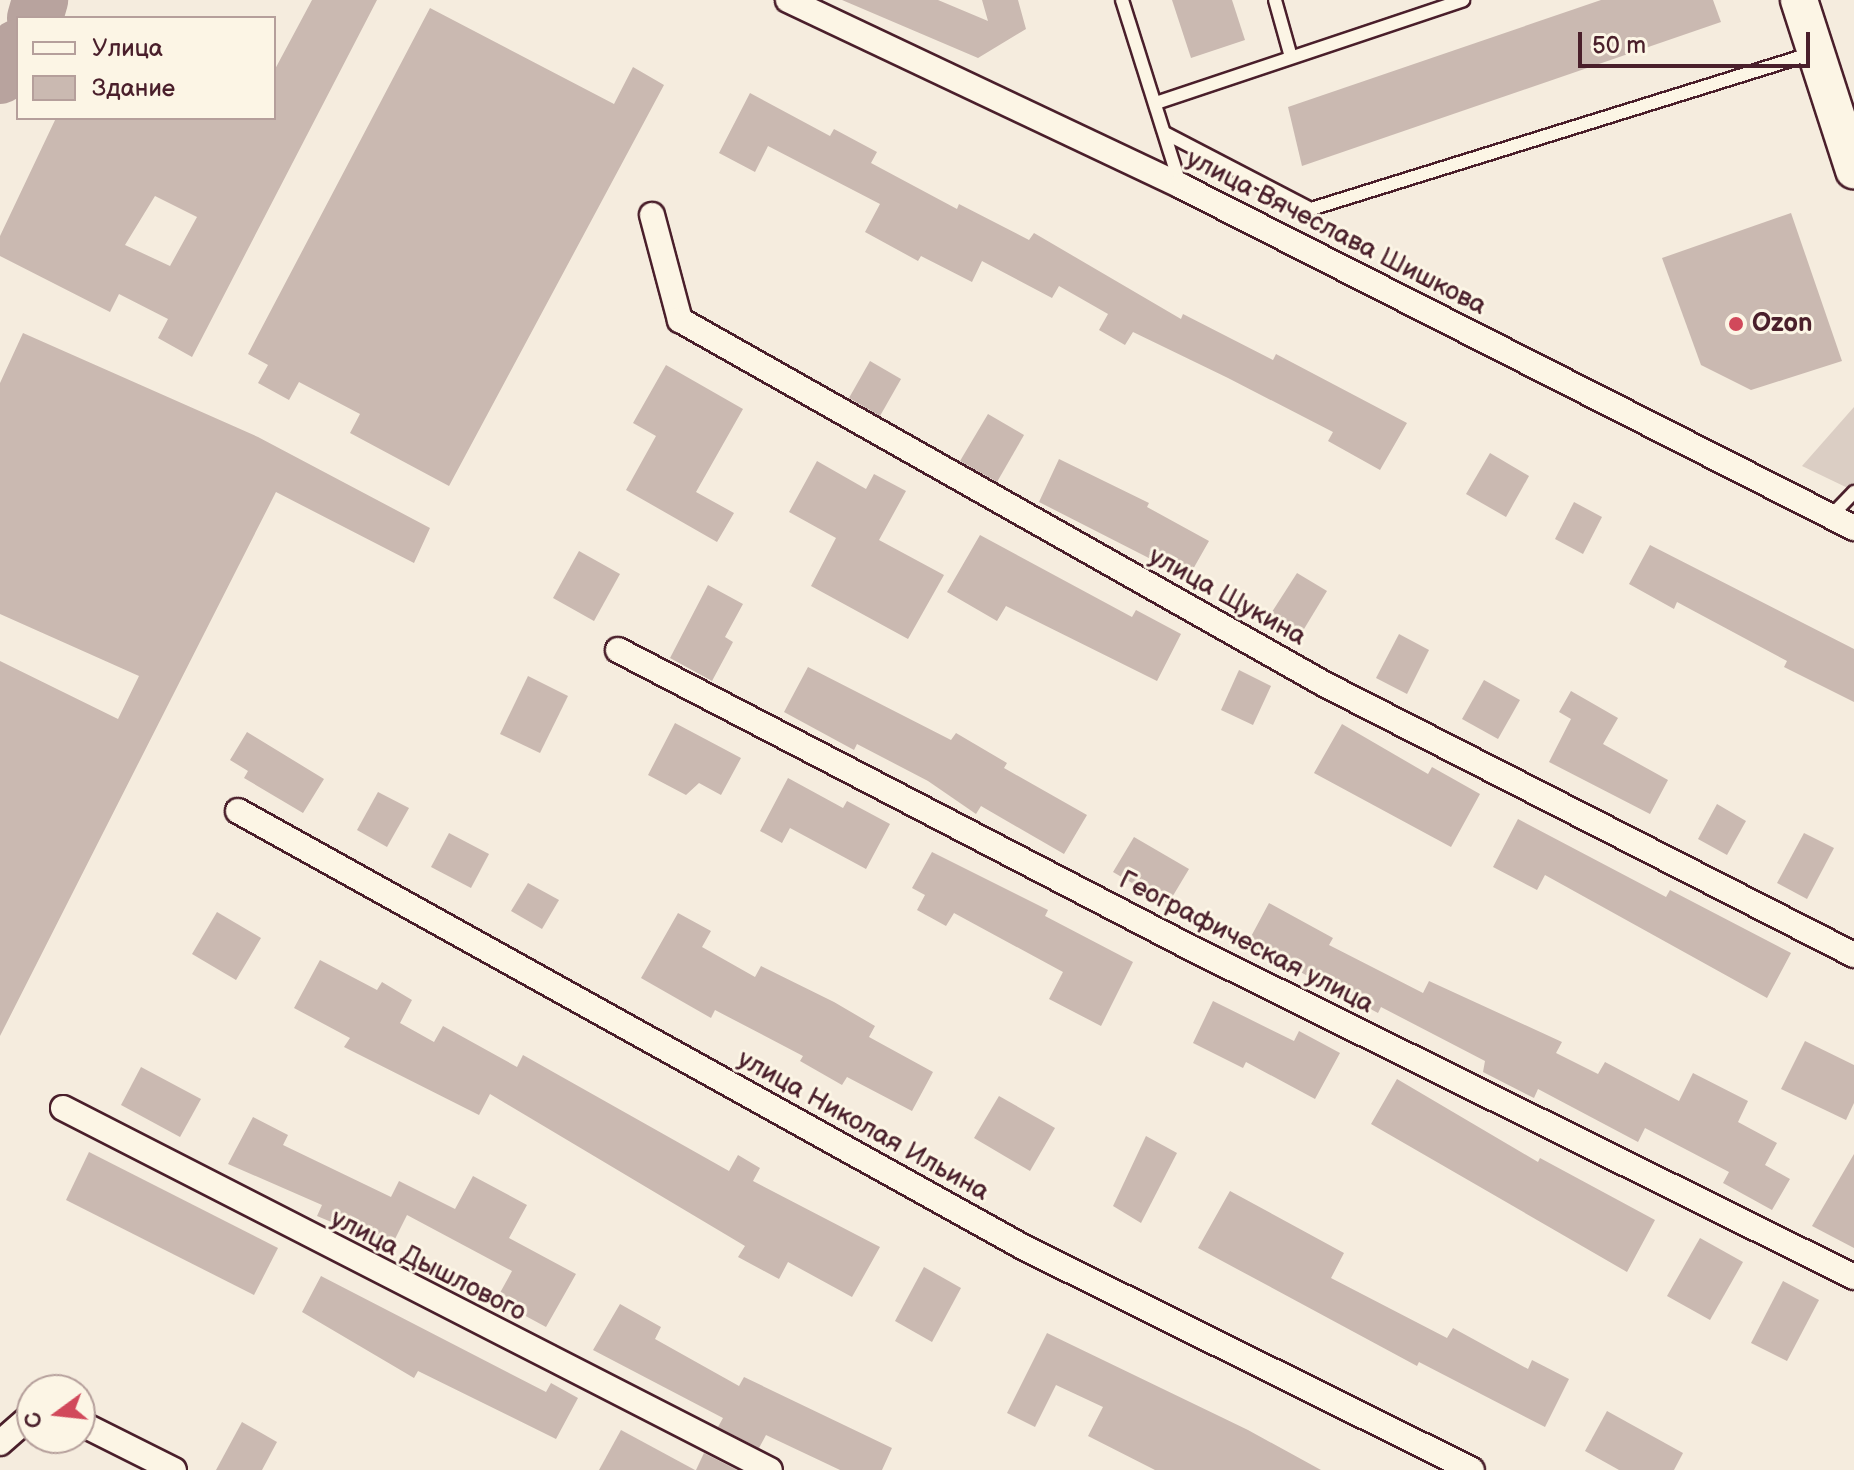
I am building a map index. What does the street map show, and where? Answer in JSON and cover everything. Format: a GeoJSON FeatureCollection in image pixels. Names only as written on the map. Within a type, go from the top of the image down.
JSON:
{"type":"FeatureCollection","features":[{"type":"Feature","properties":{"kind":"main road"},"geometry":{"type":"LineString","coordinates":[[1799,0],[1854,170]]}},
{"type":"Feature","properties":{"kind":"street","name":"улица Вячеслава Шишкова"},"geometry":{"type":"LineString","coordinates":[[788,0],[1181,186],[1854,528]]}},
{"type":"Feature","properties":{"kind":"street","name":"улица Щукина"},"geometry":{"type":"LineString","coordinates":[[652,215],[680,320],[1326,685],[1854,955]]}},
{"type":"Feature","properties":{"kind":"street","name":"Географическая улица"},"geometry":{"type":"LineString","coordinates":[[618,650],[1191,948],[1854,1277]]}},
{"type":"Feature","properties":{"kind":"street","name":"улица Николая Ильина"},"geometry":{"type":"LineString","coordinates":[[238,811],[1023,1247],[1472,1470]]}},
{"type":"Feature","properties":{"kind":"street","name":"улица Дышлового"},"geometry":{"type":"LineString","coordinates":[[63,1108],[770,1470]]}},
{"type":"Feature","properties":{"kind":"street"},"geometry":{"type":"LineString","coordinates":[[0,1443],[16,1429]]}},
{"type":"Feature","properties":{"kind":"street"},"geometry":{"type":"LineString","coordinates":[[96,1431],[174,1470]]}},
{"type":"Feature","properties":{"kind":"lane"},"geometry":{"type":"LineString","coordinates":[[1122,0],[1181,186]]}},
{"type":"Feature","properties":{"kind":"lane"},"geometry":{"type":"LineString","coordinates":[[1275,0],[1291,57]]}},
{"type":"Feature","properties":{"kind":"lane"},"geometry":{"type":"LineString","coordinates":[[1156,103],[1463,0]]}},
{"type":"Feature","properties":{"kind":"lane"},"geometry":{"type":"LineString","coordinates":[[1165,133],[1311,209],[1816,52]]}},
{"type":"Feature","properties":{"kind":"lane"},"geometry":{"type":"LineString","coordinates":[[1830,517],[1854,492]]}},
{"type":"Feature","properties":{"kind":"shaded area"},"geometry":{"type":"Polygon","coordinates":[[[1854,407],[1854,491],[1802,466],[1854,407]]]}},
{"type":"Feature","properties":{"kind":"building"},"geometry":{"type":"Polygon","coordinates":[[[312,0],[377,0],[192,357],[158,338],[168,319],[119,294],[110,312],[0,256],[0,236],[55,120],[276,120],[276,67],[312,0]],[[155,196],[125,245],[170,266],[197,217],[155,196]]]}},
{"type":"Feature","properties":{"kind":"building"},"geometry":{"type":"Polygon","coordinates":[[[842,0],[938,0],[988,21],[982,0],[1018,0],[1026,29],[978,58],[842,0]]]}},
{"type":"Feature","properties":{"kind":"building"},"geometry":{"type":"Polygon","coordinates":[[[1172,0],[1232,0],[1245,40],[1191,58],[1172,0]]]}},
{"type":"Feature","properties":{"kind":"building"},"geometry":{"type":"Polygon","coordinates":[[[1601,0],[1713,0],[1721,22],[1302,166],[1288,107],[1601,0]]]}},
{"type":"Feature","properties":{"kind":"building"},"geometry":{"type":"Polygon","coordinates":[[[430,8],[614,104],[633,67],[664,85],[449,486],[350,433],[360,414],[299,382],[289,400],[258,383],[268,365],[248,354],[430,8]]]}},
{"type":"Feature","properties":{"kind":"building"},"geometry":{"type":"Polygon","coordinates":[[[750,93],[830,136],[834,129],[877,152],[871,163],[957,209],[959,204],[1029,240],[1034,233],[1181,319],[1183,314],[1273,360],[1276,354],[1407,423],[1380,470],[1328,441],[1333,432],[1228,378],[1133,332],[1125,345],[1099,330],[1108,314],[1059,286],[1052,298],[982,261],[972,282],[921,256],[918,261],[865,232],[880,204],[768,146],[755,172],[719,153],[750,93]]]}},
{"type":"Feature","properties":{"kind":"building"},"geometry":{"type":"Polygon","coordinates":[[[1791,213],[1842,361],[1751,390],[1701,365],[1662,258],[1791,213]]]}},
{"type":"Feature","properties":{"kind":"building"},"geometry":{"type":"Polygon","coordinates":[[[23,333],[258,437],[430,528],[414,563],[276,492],[0,1036],[0,661],[118,719],[139,676],[0,614],[0,383],[23,333]]]}},
{"type":"Feature","properties":{"kind":"building"},"geometry":{"type":"Polygon","coordinates":[[[870,361],[901,379],[880,416],[849,398],[870,361]]]}},
{"type":"Feature","properties":{"kind":"building"},"geometry":{"type":"Polygon","coordinates":[[[666,365],[743,409],[696,492],[734,513],[717,542],[626,490],[656,436],[633,423],[666,365]]]}},
{"type":"Feature","properties":{"kind":"building"},"geometry":{"type":"Polygon","coordinates":[[[988,414],[1024,435],[997,482],[960,461],[988,414]]]}},
{"type":"Feature","properties":{"kind":"building"},"geometry":{"type":"Polygon","coordinates":[[[1490,453],[1529,476],[1506,517],[1466,494],[1490,453]]]}},
{"type":"Feature","properties":{"kind":"building"},"geometry":{"type":"Polygon","coordinates":[[[1059,459],[1149,503],[1147,507],[1209,541],[1188,578],[1039,502],[1059,459]]]}},
{"type":"Feature","properties":{"kind":"building"},"geometry":{"type":"Polygon","coordinates":[[[817,461],[866,489],[874,474],[906,491],[879,540],[944,575],[908,639],[811,586],[836,538],[789,512],[817,461]]]}},
{"type":"Feature","properties":{"kind":"building"},"geometry":{"type":"Polygon","coordinates":[[[1574,502],[1602,517],[1583,554],[1555,539],[1574,502]]]}},
{"type":"Feature","properties":{"kind":"building"},"geometry":{"type":"Polygon","coordinates":[[[980,535],[1132,617],[1136,610],[1181,634],[1157,681],[1006,606],[997,621],[947,592],[980,535]]]}},
{"type":"Feature","properties":{"kind":"building"},"geometry":{"type":"Polygon","coordinates":[[[1650,545],[1854,649],[1854,702],[1784,667],[1787,661],[1677,602],[1674,609],[1629,584],[1650,545]]]}},
{"type":"Feature","properties":{"kind":"building"},"geometry":{"type":"Polygon","coordinates":[[[579,551],[620,574],[594,621],[553,598],[579,551]]]}},
{"type":"Feature","properties":{"kind":"building"},"geometry":{"type":"Polygon","coordinates":[[[1297,573],[1327,591],[1301,634],[1270,615],[1297,573]]]}},
{"type":"Feature","properties":{"kind":"building"},"geometry":{"type":"Polygon","coordinates":[[[708,585],[743,604],[725,637],[733,642],[712,681],[670,658],[708,585]]]}},
{"type":"Feature","properties":{"kind":"building"},"geometry":{"type":"Polygon","coordinates":[[[1399,634],[1429,650],[1407,694],[1376,678],[1399,634]]]}},
{"type":"Feature","properties":{"kind":"building"},"geometry":{"type":"Polygon","coordinates":[[[808,667],[951,740],[956,733],[1007,763],[1004,768],[1087,815],[1064,854],[981,806],[976,814],[928,781],[857,744],[854,750],[784,712],[808,667]]]}},
{"type":"Feature","properties":{"kind":"building"},"geometry":{"type":"Polygon","coordinates":[[[1239,670],[1271,686],[1253,725],[1221,710],[1239,670]]]}},
{"type":"Feature","properties":{"kind":"building"},"geometry":{"type":"Polygon","coordinates":[[[528,676],[568,696],[540,753],[500,734],[528,676]]]}},
{"type":"Feature","properties":{"kind":"building"},"geometry":{"type":"Polygon","coordinates":[[[1484,680],[1520,700],[1498,739],[1462,719],[1484,680]]]}},
{"type":"Feature","properties":{"kind":"building"},"geometry":{"type":"Polygon","coordinates":[[[1571,691],[1618,718],[1603,744],[1668,780],[1650,814],[1549,762],[1571,719],[1559,712],[1571,691]]]}},
{"type":"Feature","properties":{"kind":"building"},"geometry":{"type":"Polygon","coordinates":[[[675,723],[741,758],[721,795],[699,783],[686,795],[648,775],[675,723]]]}},
{"type":"Feature","properties":{"kind":"building"},"geometry":{"type":"Polygon","coordinates":[[[1342,724],[1428,774],[1432,767],[1480,794],[1451,847],[1314,773],[1342,724]]]}},
{"type":"Feature","properties":{"kind":"building"},"geometry":{"type":"Polygon","coordinates":[[[247,732],[324,779],[303,813],[244,778],[248,771],[230,760],[247,732]]]}},
{"type":"Feature","properties":{"kind":"building"},"geometry":{"type":"Polygon","coordinates":[[[788,778],[843,808],[847,801],[890,824],[866,869],[790,828],[782,843],[760,831],[788,778]]]}},
{"type":"Feature","properties":{"kind":"building"},"geometry":{"type":"Polygon","coordinates":[[[378,792],[409,808],[387,847],[357,830],[378,792]]]}},
{"type":"Feature","properties":{"kind":"building"},"geometry":{"type":"Polygon","coordinates":[[[1717,804],[1746,821],[1727,855],[1698,839],[1717,804]]]}},
{"type":"Feature","properties":{"kind":"building"},"geometry":{"type":"Polygon","coordinates":[[[1518,819],[1666,897],[1670,890],[1791,953],[1767,998],[1545,875],[1537,890],[1493,867],[1518,819]]]}},
{"type":"Feature","properties":{"kind":"building"},"geometry":{"type":"Polygon","coordinates":[[[449,833],[489,854],[471,888],[431,867],[449,833]]]}},
{"type":"Feature","properties":{"kind":"building"},"geometry":{"type":"Polygon","coordinates":[[[1804,833],[1834,848],[1807,899],[1777,883],[1804,833]]]}},
{"type":"Feature","properties":{"kind":"building"},"geometry":{"type":"Polygon","coordinates":[[[1134,837],[1189,869],[1168,904],[1113,872],[1134,837]]]}},
{"type":"Feature","properties":{"kind":"building"},"geometry":{"type":"Polygon","coordinates":[[[932,852],[1048,910],[1045,916],[1133,962],[1101,1026],[1049,999],[1063,972],[954,913],[946,926],[917,910],[925,895],[912,888],[932,852]]]}},
{"type":"Feature","properties":{"kind":"building"},"geometry":{"type":"Polygon","coordinates":[[[528,883],[559,900],[542,929],[511,911],[528,883]]]}},
{"type":"Feature","properties":{"kind":"building"},"geometry":{"type":"Polygon","coordinates":[[[1269,903],[1333,938],[1329,945],[1423,993],[1429,981],[1562,1042],[1556,1053],[1598,1074],[1605,1062],[1679,1101],[1693,1073],[1748,1101],[1738,1122],[1777,1143],[1765,1165],[1790,1179],[1772,1210],[1723,1183],[1729,1172],[1645,1128],[1638,1142],[1538,1089],[1534,1098],[1483,1072],[1485,1061],[1381,1007],[1378,1013],[1247,944],[1269,903]]]}},
{"type":"Feature","properties":{"kind":"building"},"geometry":{"type":"Polygon","coordinates":[[[217,912],[261,938],[236,980],[192,954],[217,912]]]}},
{"type":"Feature","properties":{"kind":"building"},"geometry":{"type":"Polygon","coordinates":[[[678,913],[711,931],[702,947],[755,977],[761,966],[834,1002],[875,1026],[869,1037],[933,1072],[912,1111],[847,1077],[842,1085],[800,1061],[803,1056],[715,1010],[711,1018],[641,978],[678,913]]]}},
{"type":"Feature","properties":{"kind":"building"},"geometry":{"type":"Polygon","coordinates":[[[320,960],[377,990],[382,982],[412,1000],[400,1023],[434,1042],[443,1026],[517,1067],[523,1055],[729,1171],[738,1155],[760,1168],[753,1181],[880,1247],[852,1297],[788,1262],[779,1279],[738,1257],[745,1246],[490,1094],[479,1115],[344,1047],[350,1038],[294,1008],[320,960]]]}},
{"type":"Feature","properties":{"kind":"building"},"geometry":{"type":"Polygon","coordinates":[[[1213,1001],[1294,1041],[1299,1031],[1340,1053],[1315,1099],[1246,1062],[1243,1068],[1193,1043],[1213,1001]]]}},
{"type":"Feature","properties":{"kind":"building"},"geometry":{"type":"Polygon","coordinates":[[[1805,1041],[1854,1065],[1854,1103],[1846,1120],[1781,1089],[1805,1041]]]}},
{"type":"Feature","properties":{"kind":"building"},"geometry":{"type":"Polygon","coordinates":[[[141,1067],[201,1099],[180,1137],[121,1105],[141,1067]]]}},
{"type":"Feature","properties":{"kind":"building"},"geometry":{"type":"Polygon","coordinates":[[[1397,1079],[1538,1162],[1540,1158],[1655,1220],[1627,1272],[1371,1124],[1397,1079]]]}},
{"type":"Feature","properties":{"kind":"building"},"geometry":{"type":"Polygon","coordinates":[[[999,1096],[1055,1128],[1030,1171],[974,1138],[999,1096]]]}},
{"type":"Feature","properties":{"kind":"building"},"geometry":{"type":"Polygon","coordinates":[[[253,1117],[288,1135],[283,1145],[391,1197],[399,1181],[455,1209],[473,1176],[527,1205],[509,1238],[576,1274],[546,1327],[496,1300],[512,1271],[407,1215],[391,1247],[317,1216],[322,1205],[228,1164],[253,1117]]]}},
{"type":"Feature","properties":{"kind":"building"},"geometry":{"type":"Polygon","coordinates":[[[1146,1136],[1177,1153],[1141,1223],[1113,1206],[1146,1136]]]}},
{"type":"Feature","properties":{"kind":"building"},"geometry":{"type":"Polygon","coordinates":[[[89,1152],[278,1248],[254,1295],[66,1200],[89,1152]]]}},
{"type":"Feature","properties":{"kind":"building"},"geometry":{"type":"Polygon","coordinates":[[[1854,1154],[1854,1248],[1812,1226],[1854,1154]]]}},
{"type":"Feature","properties":{"kind":"building"},"geometry":{"type":"Polygon","coordinates":[[[1230,1191],[1344,1253],[1331,1278],[1447,1338],[1453,1328],[1528,1369],[1532,1360],[1569,1379],[1545,1427],[1419,1362],[1417,1366],[1198,1248],[1230,1191]]]}},
{"type":"Feature","properties":{"kind":"building"},"geometry":{"type":"Polygon","coordinates":[[[1700,1238],[1743,1262],[1710,1320],[1667,1296],[1700,1238]]]}},
{"type":"Feature","properties":{"kind":"building"},"geometry":{"type":"Polygon","coordinates":[[[924,1267],[961,1288],[932,1342],[895,1321],[924,1267]]]}},
{"type":"Feature","properties":{"kind":"building"},"geometry":{"type":"Polygon","coordinates":[[[321,1276],[546,1392],[551,1383],[578,1398],[556,1439],[418,1371],[414,1378],[302,1312],[321,1276]]]}},
{"type":"Feature","properties":{"kind":"building"},"geometry":{"type":"Polygon","coordinates":[[[1783,1281],[1819,1300],[1787,1361],[1751,1343],[1783,1281]]]}},
{"type":"Feature","properties":{"kind":"building"},"geometry":{"type":"Polygon","coordinates":[[[620,1304],[661,1327],[655,1339],[739,1386],[744,1377],[892,1448],[882,1470],[840,1470],[766,1435],[759,1448],[718,1427],[723,1418],[593,1350],[620,1304]]]}},
{"type":"Feature","properties":{"kind":"building"},"geometry":{"type":"Polygon","coordinates":[[[1047,1333],[1248,1430],[1321,1470],[1155,1470],[1088,1436],[1103,1407],[1056,1385],[1035,1427],[1007,1413],[1047,1333]]]}},
{"type":"Feature","properties":{"kind":"building"},"geometry":{"type":"Polygon","coordinates":[[[1607,1411],[1683,1453],[1674,1470],[1619,1470],[1585,1451],[1607,1411]]]}},
{"type":"Feature","properties":{"kind":"building"},"geometry":{"type":"Polygon","coordinates":[[[242,1422],[277,1442],[262,1470],[216,1470],[242,1422]]]}},
{"type":"Feature","properties":{"kind":"building"},"geometry":{"type":"Polygon","coordinates":[[[621,1430],[695,1470],[599,1470],[621,1430]]]}},
{"type":"Feature","properties":{"kind":"building"},"geometry":{"type":"Polygon","coordinates":[[[704,1453],[737,1470],[696,1470],[704,1453]]]}},
{"type":"Feature","properties":{"kind":"waterway"},"geometry":{"type":"LineString","coordinates":[[36,16],[40,0]]}},
{"type":"Feature","properties":{"kind":"waterway"},"geometry":{"type":"LineString","coordinates":[[0,76],[16,50]]}},
{"type":"Feature","properties":{"kind":"place","name":"Ozon"},"geometry":{"type":"Point","coordinates":[1736,324]}}]}
